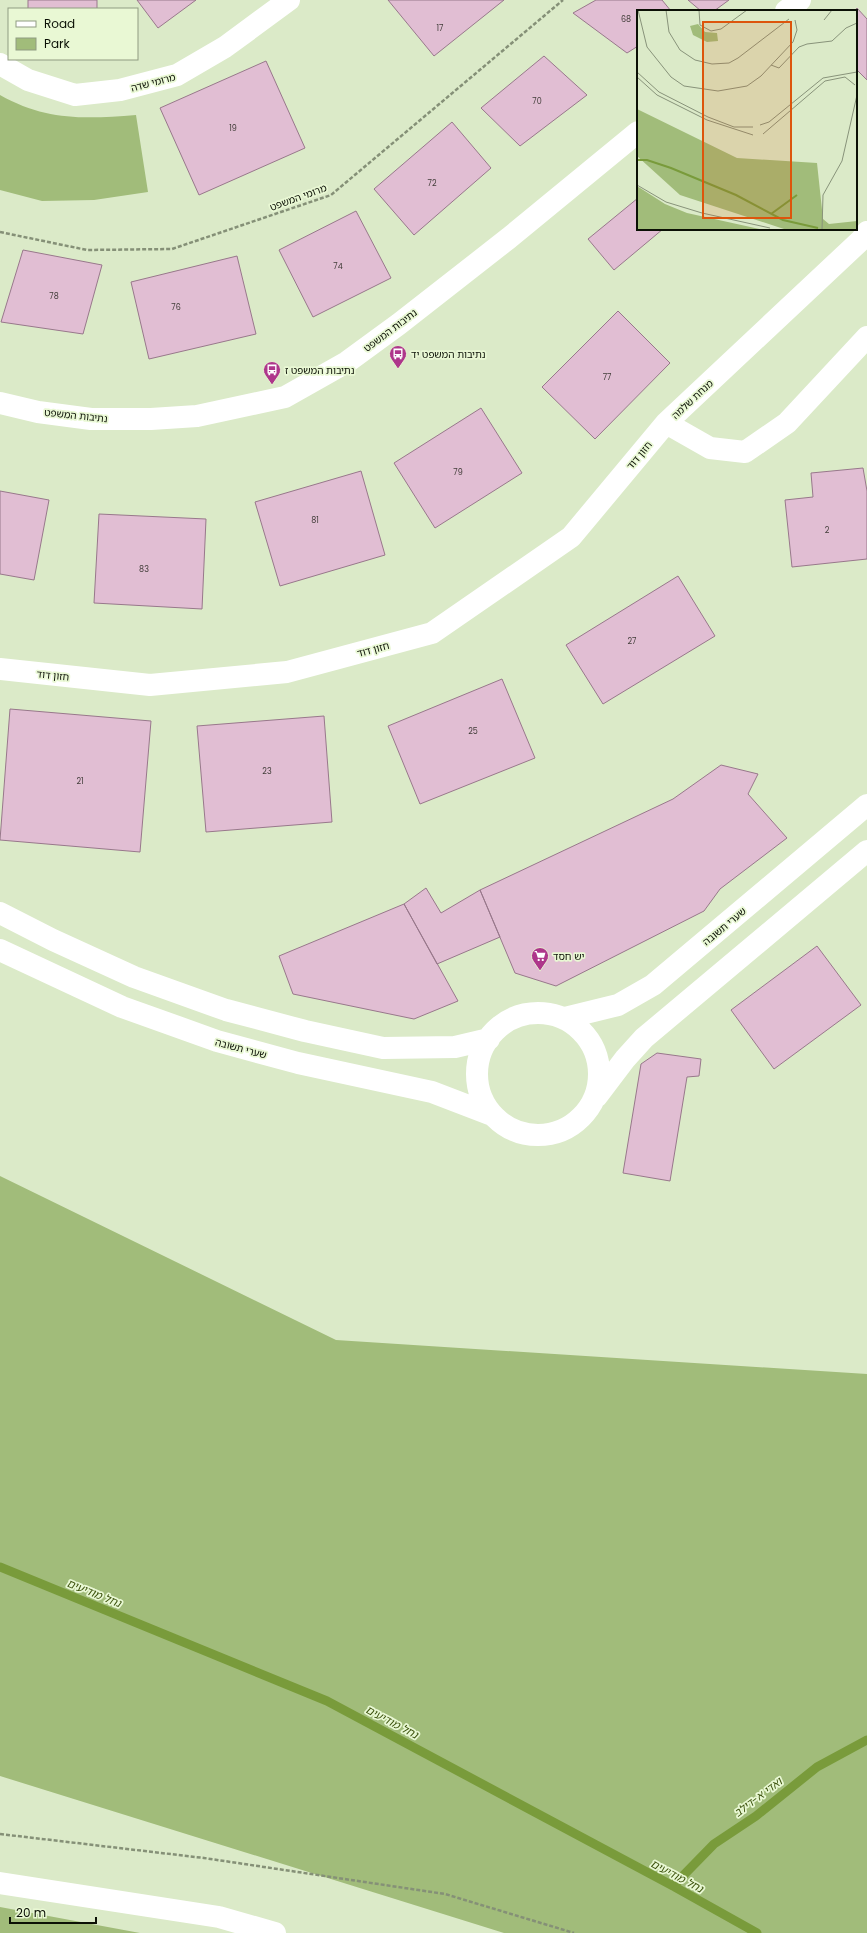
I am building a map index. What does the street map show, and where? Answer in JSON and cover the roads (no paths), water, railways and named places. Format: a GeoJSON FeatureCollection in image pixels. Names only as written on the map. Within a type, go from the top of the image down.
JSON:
{"type":"FeatureCollection","features":[{"type":"Feature","properties":{"kind":"street","name":"מרומי שדה"},"geometry":{"type":"LineString","coordinates":[[0,64],[28,80],[75,95],[120,90],[177,75],[225,47],[289,0]]}},
{"type":"Feature","properties":{"kind":"street"},"geometry":{"type":"LineString","coordinates":[[787,10],[800,0]]}},
{"type":"Feature","properties":{"kind":"street","name":"נתיבות המשפט"},"geometry":{"type":"LineString","coordinates":[[0,403],[38,412],[91,419],[151,419],[197,416],[285,397],[347,362],[399,324],[509,238],[637,133]]}},
{"type":"Feature","properties":{"kind":"street","name":"מנחת שלמה"},"geometry":{"type":"LineString","coordinates":[[867,232],[861,240],[666,423],[710,448],[745,452],[787,423],[867,337]]}},
{"type":"Feature","properties":{"kind":"street","name":"חזון דוד"},"geometry":{"type":"LineString","coordinates":[[0,669],[150,685],[287,672],[432,632],[571,537],[666,423]]}},
{"type":"Feature","properties":{"kind":"street","name":"שערי תשובה"},"geometry":{"type":"LineString","coordinates":[[565,1018],[618,1005],[653,985],[867,805]]}},
{"type":"Feature","properties":{"kind":"street"},"geometry":{"type":"LineString","coordinates":[[594,1100],[601,1077],[597,1054],[585,1032],[565,1018],[542,1012],[518,1016],[497,1028],[482,1047],[477,1071],[480,1095],[492,1115],[512,1130],[535,1135],[559,1132],[580,1120],[625,1059],[644,1038],[867,851]]}},
{"type":"Feature","properties":{"kind":"street"},"geometry":{"type":"LineString","coordinates":[[0,913],[134,977],[226,1010],[305,1031],[384,1048],[455,1047],[488,1039]]}},
{"type":"Feature","properties":{"kind":"street","name":"שערי תשובה"},"geometry":{"type":"LineString","coordinates":[[0,950],[122,1007],[217,1042],[298,1063],[432,1092],[492,1115]]}},
{"type":"Feature","properties":{"kind":"street"},"geometry":{"type":"LineString","coordinates":[[0,1883],[219,1917],[275,1933]]}},
{"type":"Feature","properties":{"kind":"waterway","name":"נחל מודיעים"},"geometry":{"type":"LineString","coordinates":[[0,1567],[327,1701],[673,1886],[757,1933]]}},
{"type":"Feature","properties":{"kind":"waterway","name":"ואדי א-דילב"},"geometry":{"type":"LineString","coordinates":[[673,1886],[714,1844],[756,1816],[817,1767],[867,1740]]}},
{"type":"Feature","properties":{"kind":"place","name":"נתיבות המשפט יד"},"geometry":{"type":"Point","coordinates":[398,369]}},
{"type":"Feature","properties":{"kind":"place","name":"נתיבות המשפט ז"},"geometry":{"type":"Point","coordinates":[272,385]}},
{"type":"Feature","properties":{"kind":"place","name":"יש חסד"},"geometry":{"type":"Point","coordinates":[540,971]}}]}
